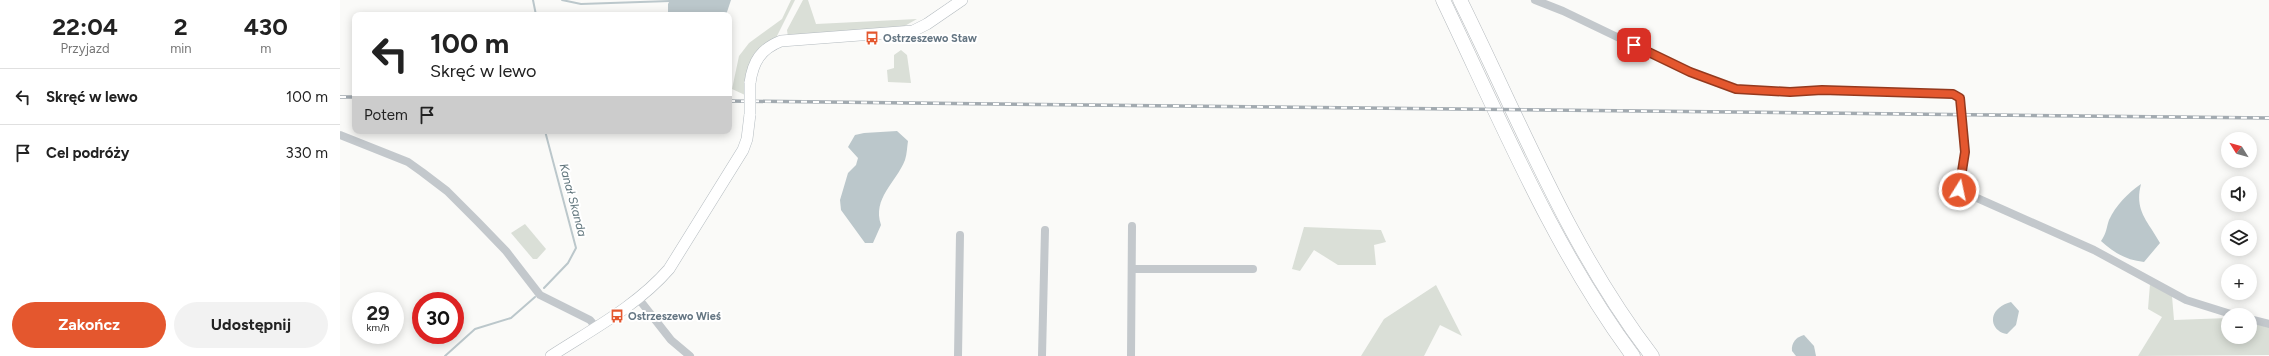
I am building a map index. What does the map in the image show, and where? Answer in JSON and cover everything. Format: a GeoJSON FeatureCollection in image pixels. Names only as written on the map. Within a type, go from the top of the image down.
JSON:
{"type":"FeatureCollection","features":[{"type":"Feature","properties":{"kind":"highway"},"geometry":{"type":"LineString","coordinates":[[1444,0],[1543,209],[1593,296],[1633,356]]}},
{"type":"Feature","properties":{"kind":"highway"},"geometry":{"type":"LineString","coordinates":[[1460,0],[1525,139],[1559,205],[1604,285],[1652,356]]}},
{"type":"Feature","properties":{"kind":"street"},"geometry":{"type":"LineString","coordinates":[[551,356],[638,298],[658,282],[669,269],[732,168],[747,139],[750,114],[750,83],[755,62],[768,47],[781,41],[913,31],[927,24],[962,0]]}},
{"type":"Feature","properties":{"kind":"street"},"geometry":{"type":"LineString","coordinates":[[1536,0],[1563,11],[1690,72],[1736,89],[1790,92],[1822,90],[1953,94],[1960,98],[1965,152],[1959,190],[2094,250],[2186,300],[2221,311]]}},
{"type":"Feature","properties":{"kind":"street"},"geometry":{"type":"LineString","coordinates":[[340,135],[408,162],[447,191],[506,252],[540,295],[590,320],[596,326]]}},
{"type":"Feature","properties":{"kind":"street"},"geometry":{"type":"LineString","coordinates":[[1131,356],[1132,226]]}},
{"type":"Feature","properties":{"kind":"street"},"geometry":{"type":"LineString","coordinates":[[1042,356],[1045,230]]}},
{"type":"Feature","properties":{"kind":"street"},"geometry":{"type":"LineString","coordinates":[[958,356],[960,235]]}},
{"type":"Feature","properties":{"kind":"street"},"geometry":{"type":"LineString","coordinates":[[1132,269],[1253,269]]}},
{"type":"Feature","properties":{"kind":"street"},"geometry":{"type":"LineString","coordinates":[[638,298],[671,340],[690,356]]}},
{"type":"Feature","properties":{"kind":"street"},"geometry":{"type":"LineString","coordinates":[[2257,321],[2269,324]]}},
{"type":"Feature","properties":{"kind":"shaded area"},"geometry":{"type":"Polygon","coordinates":[[[670,0],[731,0],[727,12],[668,12],[668,4],[670,0]]]}},
{"type":"Feature","properties":{"kind":"shaded area"},"geometry":{"type":"Polygon","coordinates":[[[791,0],[795,0],[776,38],[759,50],[745,95],[732,89],[739,56],[749,43],[782,19],[791,0]]]}},
{"type":"Feature","properties":{"kind":"shaded area"},"geometry":{"type":"Polygon","coordinates":[[[803,0],[808,0],[816,24],[917,19],[901,28],[788,37],[787,30],[803,0]]]}},
{"type":"Feature","properties":{"kind":"shaded area"},"geometry":{"type":"Polygon","coordinates":[[[901,50],[907,55],[911,83],[888,82],[887,70],[894,68],[894,55],[901,50]]]}},
{"type":"Feature","properties":{"kind":"shaded area"},"geometry":{"type":"Polygon","coordinates":[[[897,131],[908,141],[906,158],[882,199],[879,215],[881,225],[873,243],[865,243],[841,210],[840,200],[848,173],[856,165],[858,158],[848,147],[855,135],[897,131]]]}},
{"type":"Feature","properties":{"kind":"shaded area"},"geometry":{"type":"Polygon","coordinates":[[[2141,184],[2139,202],[2141,209],[2160,243],[2144,262],[2132,260],[2121,255],[2101,241],[2115,209],[2127,195],[2141,184]]]}},
{"type":"Feature","properties":{"kind":"shaded area"},"geometry":{"type":"Polygon","coordinates":[[[525,224],[546,249],[537,259],[533,259],[511,233],[525,224]]]}},
{"type":"Feature","properties":{"kind":"shaded area"},"geometry":{"type":"Polygon","coordinates":[[[1304,227],[1381,230],[1386,242],[1374,245],[1376,265],[1338,265],[1314,250],[1300,271],[1292,269],[1304,227]]]}},
{"type":"Feature","properties":{"kind":"shaded area"},"geometry":{"type":"Polygon","coordinates":[[[2150,284],[2172,296],[2174,320],[2221,318],[2221,344],[2257,344],[2257,324],[2269,327],[2269,355],[2138,356],[2162,317],[2148,309],[2150,284]]]}},
{"type":"Feature","properties":{"kind":"shaded area"},"geometry":{"type":"Polygon","coordinates":[[[1436,285],[1462,336],[1440,325],[1424,356],[1361,356],[1384,319],[1436,285]]]}},
{"type":"Feature","properties":{"kind":"shaded area"},"geometry":{"type":"Polygon","coordinates":[[[2011,302],[2019,311],[2016,325],[2007,334],[2002,333],[1995,327],[1993,320],[1994,316],[1999,308],[2011,302]]]}},
{"type":"Feature","properties":{"kind":"shaded area"},"geometry":{"type":"Polygon","coordinates":[[[1804,335],[1814,346],[1816,356],[1796,356],[1792,351],[1792,345],[1795,341],[1804,335]]]}},
{"type":"Feature","properties":{"kind":"waterway","name":"Kanał Skanda"},"geometry":{"type":"LineString","coordinates":[[533,0],[535,12]]}},
{"type":"Feature","properties":{"kind":"waterway"},"geometry":{"type":"LineString","coordinates":[[562,0],[581,4],[670,1]]}},
{"type":"Feature","properties":{"kind":"waterway","name":"Kanał Skanda"},"geometry":{"type":"LineString","coordinates":[[544,288],[568,263],[576,248],[546,134]]}},
{"type":"Feature","properties":{"kind":"waterway","name":"Kanał Skanda"},"geometry":{"type":"LineString","coordinates":[[445,356],[475,329],[511,318],[535,297]]}},
{"type":"Feature","properties":{"kind":"railway"},"geometry":{"type":"LineString","coordinates":[[340,97],[352,97]]}},
{"type":"Feature","properties":{"kind":"railway"},"geometry":{"type":"LineString","coordinates":[[732,101],[2269,118]]}},
{"type":"Feature","properties":{"kind":"place","name":"Ostrzeszewo Staw"},"geometry":{"type":"Point","coordinates":[872,38]}},
{"type":"Feature","properties":{"kind":"place","name":"Ostrzeszewo Wieś"},"geometry":{"type":"Point","coordinates":[617,316]}},
{"type":"Feature","properties":{"kind":"route"},"geometry":{"type":"LineString","coordinates":[[1634,45],[1690,72],[1736,89],[1790,92],[1822,90],[1953,94],[1960,98],[1965,152],[1959,190]]}}]}
